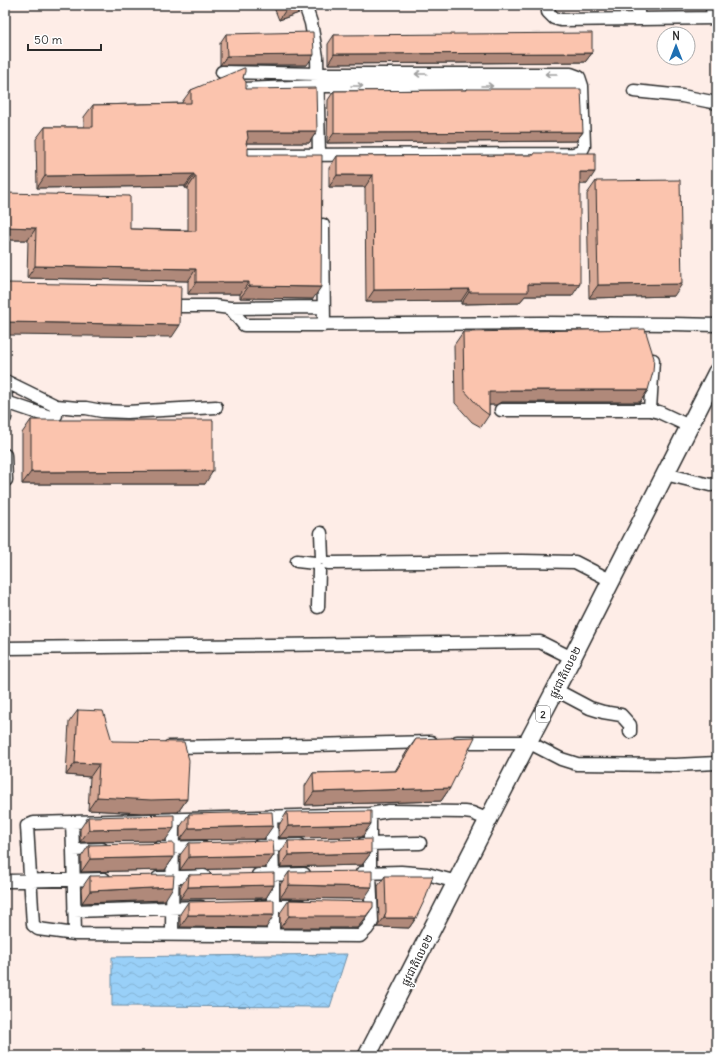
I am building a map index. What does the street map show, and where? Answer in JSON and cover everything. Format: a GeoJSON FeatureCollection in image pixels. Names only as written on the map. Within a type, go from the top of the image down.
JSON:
{"type":"FeatureCollection","features":[{"type":"Feature","properties":{"kind":"highway","name":"ផ្លូវជាតិលេខ២"},"geometry":{"type":"LineString","coordinates":[[367,1056],[612,581],[717,372]]}},
{"type":"Feature","properties":{"kind":"street"},"geometry":{"type":"LineString","coordinates":[[305,5],[311,23],[317,57],[319,155]]}},
{"type":"Feature","properties":{"kind":"street"},"geometry":{"type":"LineString","coordinates":[[548,5],[548,12],[554,18],[561,20],[715,18],[712,5]]}},
{"type":"Feature","properties":{"kind":"street"},"geometry":{"type":"LineString","coordinates":[[638,5],[638,19]]}},
{"type":"Feature","properties":{"kind":"street"},"geometry":{"type":"LineString","coordinates":[[222,72],[318,80]]}},
{"type":"Feature","properties":{"kind":"street"},"geometry":{"type":"LineString","coordinates":[[242,89],[318,80],[571,74],[579,77],[582,86],[584,146],[581,152],[572,154],[245,155]]}},
{"type":"Feature","properties":{"kind":"street"},"geometry":{"type":"LineString","coordinates":[[634,91],[682,96],[717,103]]}},
{"type":"Feature","properties":{"kind":"street"},"geometry":{"type":"LineString","coordinates":[[323,225],[324,325]]}},
{"type":"Feature","properties":{"kind":"street"},"geometry":{"type":"LineString","coordinates":[[179,306],[214,306],[230,308],[324,307]]}},
{"type":"Feature","properties":{"kind":"street"},"geometry":{"type":"LineString","coordinates":[[230,308],[244,325],[541,323],[717,325]]}},
{"type":"Feature","properties":{"kind":"street"},"geometry":{"type":"LineString","coordinates":[[650,410],[653,360]]}},
{"type":"Feature","properties":{"kind":"street"},"geometry":{"type":"LineString","coordinates":[[5,381],[56,406],[127,412],[216,407]]}},
{"type":"Feature","properties":{"kind":"street"},"geometry":{"type":"LineString","coordinates":[[5,386],[5,418]]}},
{"type":"Feature","properties":{"kind":"street"},"geometry":{"type":"LineString","coordinates":[[6,402],[50,417],[56,415],[56,406]]}},
{"type":"Feature","properties":{"kind":"street"},"geometry":{"type":"LineString","coordinates":[[501,410],[650,410],[659,412],[690,426]]}},
{"type":"Feature","properties":{"kind":"street"},"geometry":{"type":"LineString","coordinates":[[5,455],[6,480]]}},
{"type":"Feature","properties":{"kind":"street"},"geometry":{"type":"LineString","coordinates":[[666,474],[710,484],[717,484]]}},
{"type":"Feature","properties":{"kind":"street"},"geometry":{"type":"LineString","coordinates":[[318,606],[321,564],[321,533]]}},
{"type":"Feature","properties":{"kind":"street"},"geometry":{"type":"LineString","coordinates":[[297,560],[321,564],[522,561],[575,562],[612,581]]}},
{"type":"Feature","properties":{"kind":"street"},"geometry":{"type":"LineString","coordinates":[[5,648],[540,642],[572,658]]}},
{"type":"Feature","properties":{"kind":"street"},"geometry":{"type":"LineString","coordinates":[[556,690],[590,708],[621,715],[630,725],[630,732]]}},
{"type":"Feature","properties":{"kind":"street"},"geometry":{"type":"LineString","coordinates":[[157,747],[422,742],[528,742],[561,759],[578,764],[675,765],[717,763]]}},
{"type":"Feature","properties":{"kind":"street"},"geometry":{"type":"LineString","coordinates":[[370,814],[372,922],[360,936],[75,934],[38,929],[33,925],[28,826],[34,823],[370,814],[389,811],[464,812],[472,813],[488,820]]}},
{"type":"Feature","properties":{"kind":"street"},"geometry":{"type":"LineString","coordinates":[[271,816],[273,935]]}},
{"type":"Feature","properties":{"kind":"street"},"geometry":{"type":"LineString","coordinates":[[172,934],[173,819]]}},
{"type":"Feature","properties":{"kind":"street"},"geometry":{"type":"LineString","coordinates":[[72,822],[75,934]]}},
{"type":"Feature","properties":{"kind":"street"},"geometry":{"type":"LineString","coordinates":[[355,844],[420,843]]}},
{"type":"Feature","properties":{"kind":"street"},"geometry":{"type":"LineString","coordinates":[[250,846],[310,845]]}},
{"type":"Feature","properties":{"kind":"street"},"geometry":{"type":"LineString","coordinates":[[150,848],[212,847]]}},
{"type":"Feature","properties":{"kind":"street"},"geometry":{"type":"LineString","coordinates":[[73,850],[112,849]]}},
{"type":"Feature","properties":{"kind":"street"},"geometry":{"type":"LineString","coordinates":[[348,873],[401,872],[427,874],[457,882]]}},
{"type":"Feature","properties":{"kind":"street"},"geometry":{"type":"LineString","coordinates":[[250,875],[318,874]]}},
{"type":"Feature","properties":{"kind":"street"},"geometry":{"type":"LineString","coordinates":[[150,878],[212,876]]}},
{"type":"Feature","properties":{"kind":"street"},"geometry":{"type":"LineString","coordinates":[[5,881],[112,879]]}},
{"type":"Feature","properties":{"kind":"street"},"geometry":{"type":"LineString","coordinates":[[250,906],[311,906]]}},
{"type":"Feature","properties":{"kind":"street"},"geometry":{"type":"LineString","coordinates":[[74,911],[211,907]]}},
{"type":"Feature","properties":{"kind":"street"},"geometry":{"type":"LineString","coordinates":[[356,907],[371,907]]}},
{"type":"Feature","properties":{"kind":"water"},"geometry":{"type":"Polygon","coordinates":[[[347,954],[330,1007],[112,1006],[112,957],[347,954]]]}},
{"type":"Feature","properties":{"kind":"building"},"geometry":{"type":"Polygon","coordinates":[[[286,5],[295,5],[287,8],[286,5]]]}},
{"type":"Feature","properties":{"kind":"building"},"geometry":{"type":"Polygon","coordinates":[[[313,32],[314,55],[227,56],[226,34],[313,32]]]}},
{"type":"Feature","properties":{"kind":"building"},"geometry":{"type":"Polygon","coordinates":[[[592,33],[592,53],[334,54],[334,35],[592,33]]]}},
{"type":"Feature","properties":{"kind":"building"},"geometry":{"type":"Polygon","coordinates":[[[244,68],[245,72],[243,78],[246,82],[246,89],[316,88],[317,131],[247,131],[248,138],[246,143],[248,155],[322,155],[321,287],[249,286],[249,282],[196,282],[196,269],[35,266],[36,228],[5,227],[5,193],[130,196],[130,229],[196,231],[196,176],[194,176],[194,174],[45,176],[45,127],[93,127],[93,105],[191,103],[191,90],[244,68]]]}},
{"type":"Feature","properties":{"kind":"building"},"geometry":{"type":"Polygon","coordinates":[[[581,89],[583,132],[334,133],[334,91],[581,89]]]}},
{"type":"Feature","properties":{"kind":"building"},"geometry":{"type":"Polygon","coordinates":[[[534,153],[595,153],[595,172],[580,172],[580,284],[528,284],[528,292],[469,292],[469,289],[374,290],[373,175],[337,175],[337,156],[534,155],[534,153]]]}},
{"type":"Feature","properties":{"kind":"building"},"geometry":{"type":"Polygon","coordinates":[[[680,180],[682,284],[598,285],[596,181],[680,180]]]}},
{"type":"Feature","properties":{"kind":"building"},"geometry":{"type":"Polygon","coordinates":[[[5,283],[181,286],[180,325],[5,322],[5,283]]]}},
{"type":"Feature","properties":{"kind":"building"},"geometry":{"type":"Polygon","coordinates":[[[645,329],[654,358],[653,372],[648,390],[510,390],[505,392],[489,392],[489,415],[481,409],[464,390],[463,332],[645,329]]]}},
{"type":"Feature","properties":{"kind":"building"},"geometry":{"type":"Polygon","coordinates":[[[31,420],[213,420],[213,471],[31,472],[31,420]]]}},
{"type":"Feature","properties":{"kind":"building"},"geometry":{"type":"Polygon","coordinates":[[[78,710],[103,711],[112,741],[184,742],[189,760],[187,799],[151,800],[97,797],[99,764],[75,763],[78,710]]]}},
{"type":"Feature","properties":{"kind":"building"},"geometry":{"type":"Polygon","coordinates":[[[475,737],[450,788],[314,792],[313,773],[396,771],[416,739],[475,737]]]}},
{"type":"Feature","properties":{"kind":"building"},"geometry":{"type":"Polygon","coordinates":[[[371,811],[371,824],[288,826],[287,812],[371,811]]]}},
{"type":"Feature","properties":{"kind":"building"},"geometry":{"type":"Polygon","coordinates":[[[272,812],[273,826],[189,828],[189,814],[272,812]]]}},
{"type":"Feature","properties":{"kind":"building"},"geometry":{"type":"Polygon","coordinates":[[[174,815],[174,828],[89,830],[88,817],[174,815]]]}},
{"type":"Feature","properties":{"kind":"building"},"geometry":{"type":"Polygon","coordinates":[[[371,839],[371,853],[289,855],[288,841],[371,839]]]}},
{"type":"Feature","properties":{"kind":"building"},"geometry":{"type":"Polygon","coordinates":[[[273,841],[274,855],[189,857],[189,843],[273,841]]]}},
{"type":"Feature","properties":{"kind":"building"},"geometry":{"type":"Polygon","coordinates":[[[174,843],[174,857],[90,859],[89,845],[174,843]]]}},
{"type":"Feature","properties":{"kind":"building"},"geometry":{"type":"Polygon","coordinates":[[[372,871],[372,887],[289,885],[289,872],[372,871]]]}},
{"type":"Feature","properties":{"kind":"building"},"geometry":{"type":"Polygon","coordinates":[[[274,873],[274,885],[188,887],[189,875],[274,873]]]}},
{"type":"Feature","properties":{"kind":"building"},"geometry":{"type":"Polygon","coordinates":[[[174,875],[173,887],[90,891],[90,876],[174,875]]]}},
{"type":"Feature","properties":{"kind":"building"},"geometry":{"type":"Polygon","coordinates":[[[385,876],[433,876],[426,897],[416,918],[384,918],[386,912],[385,876]]]}},
{"type":"Feature","properties":{"kind":"building"},"geometry":{"type":"Polygon","coordinates":[[[274,900],[274,915],[188,915],[188,902],[274,900]]]}},
{"type":"Feature","properties":{"kind":"building"},"geometry":{"type":"Polygon","coordinates":[[[289,900],[373,902],[373,907],[366,916],[289,916],[289,900]]]}}]}
